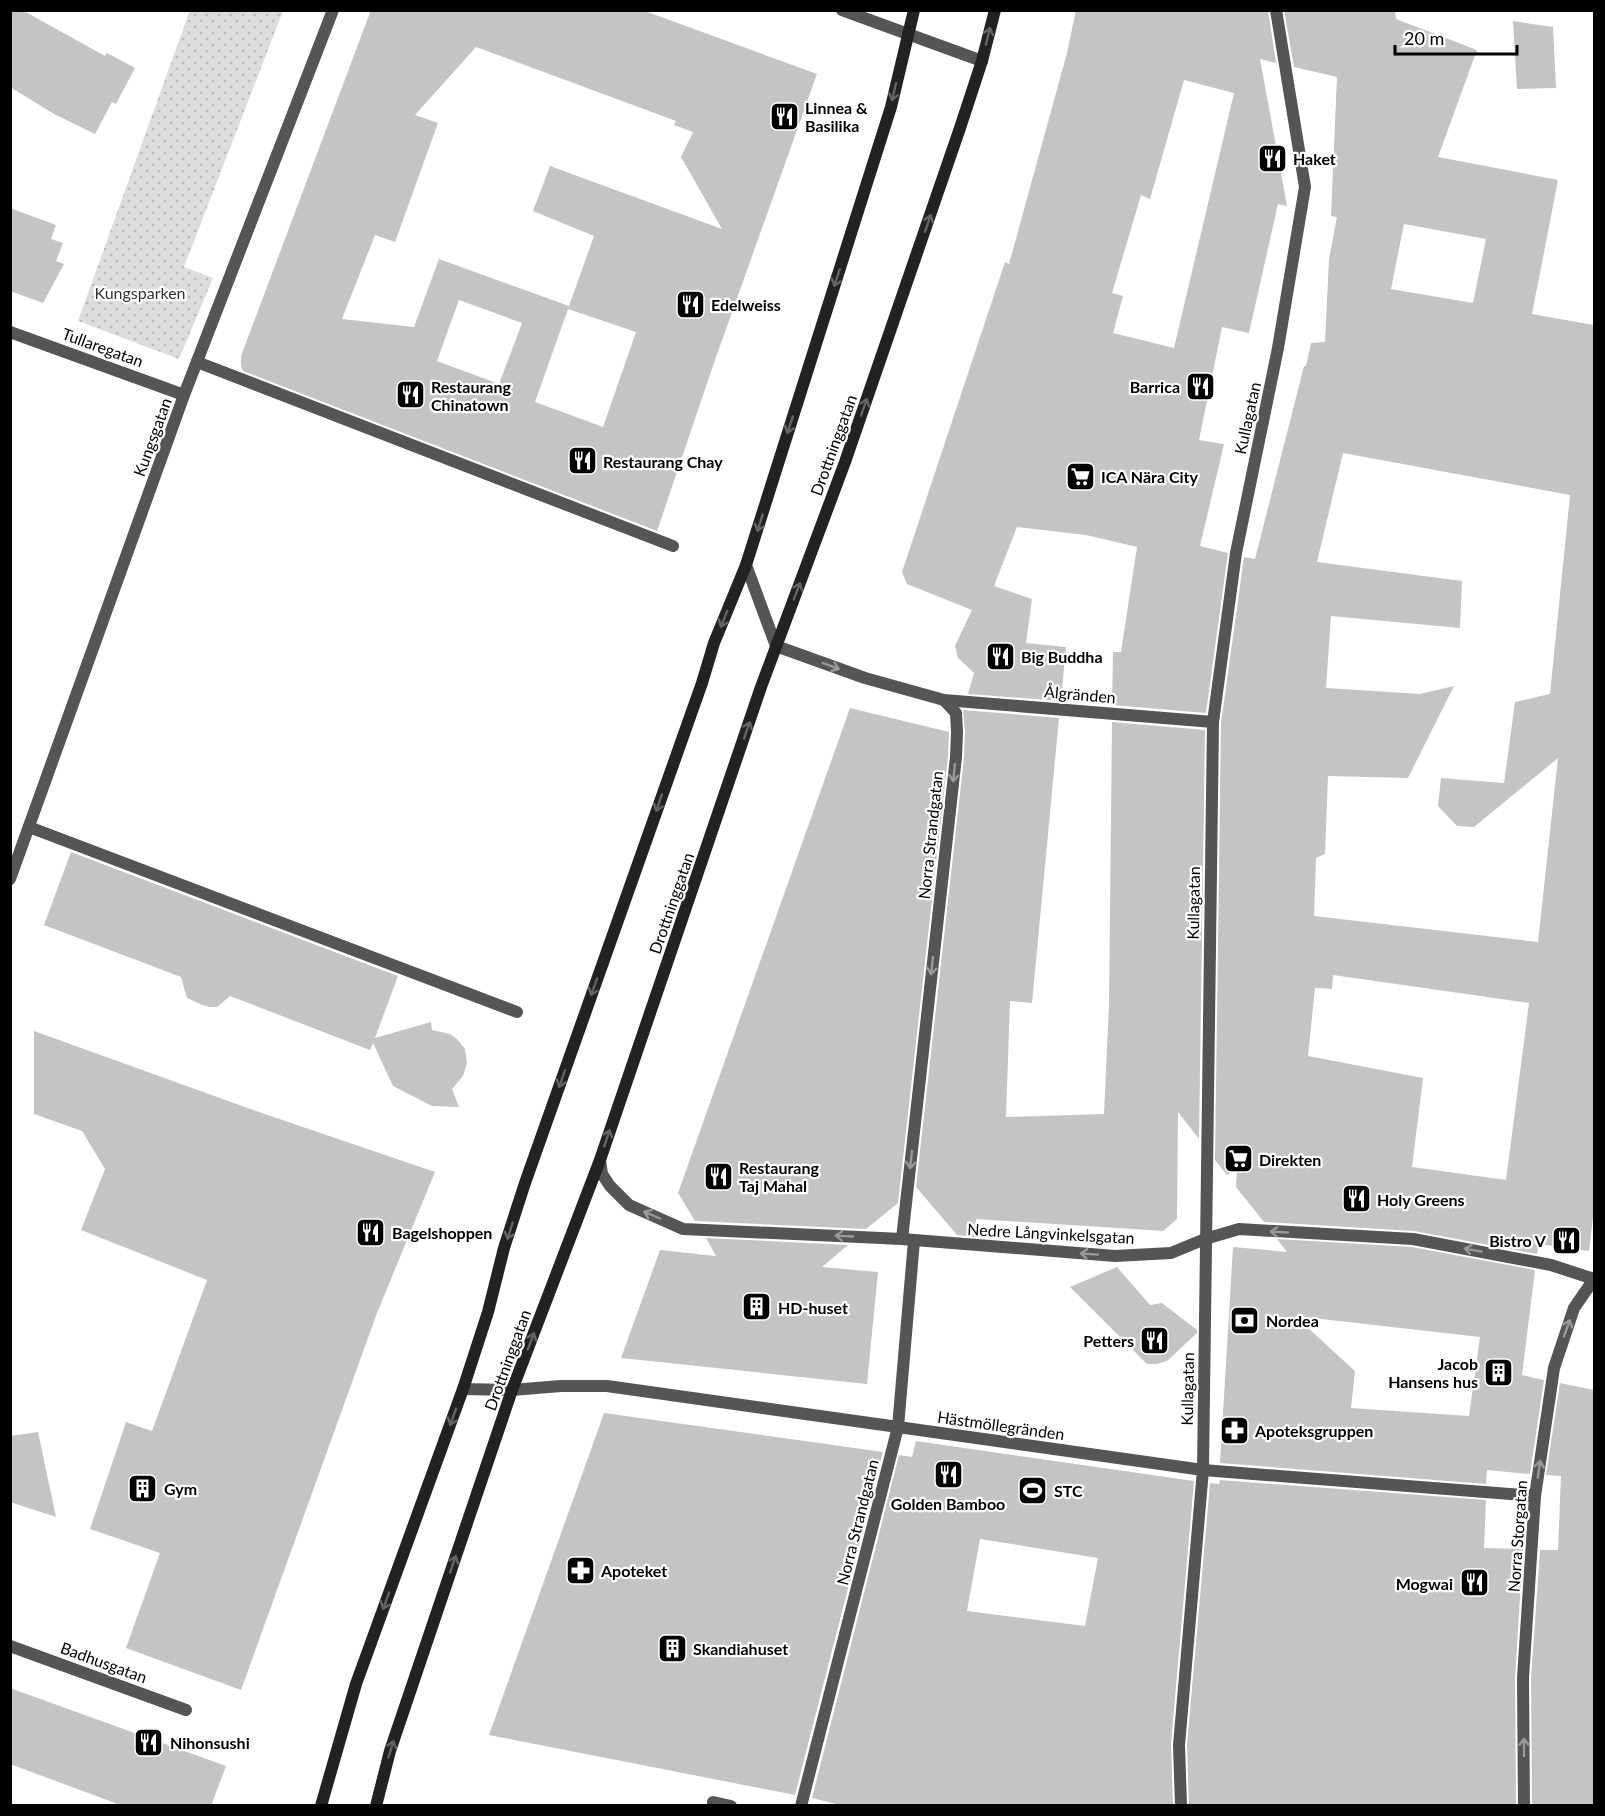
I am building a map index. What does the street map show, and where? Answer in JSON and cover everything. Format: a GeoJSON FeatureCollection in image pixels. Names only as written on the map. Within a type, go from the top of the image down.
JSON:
{"type":"FeatureCollection","features":[{"type":"Feature","properties":{"kind":"main road","name":"Drottninggatan"},"geometry":{"type":"LineString","coordinates":[[321,1806],[356,1684],[463,1389],[525,1183],[714,643],[746,565],[891,107],[914,10]]}},
{"type":"Feature","properties":{"kind":"main road","name":"Drottninggatan"},"geometry":{"type":"LineString","coordinates":[[376,1806],[390,1751],[512,1390],[600,1160],[776,646],[845,462],[982,61],[995,10]]}},
{"type":"Feature","properties":{"kind":"street","name":"Kungsgatan"},"geometry":{"type":"LineString","coordinates":[[10,879],[184,395],[333,10]]}},
{"type":"Feature","properties":{"kind":"street"},"geometry":{"type":"LineString","coordinates":[[842,10],[982,61]]}},
{"type":"Feature","properties":{"kind":"street","name":"Kullagatan"},"geometry":{"type":"LineString","coordinates":[[1181,1806],[1179,1745],[1203,1470],[1213,722],[1236,552],[1278,348],[1305,187],[1276,10]]}},
{"type":"Feature","properties":{"kind":"street","name":"Tullaregatan"},"geometry":{"type":"LineString","coordinates":[[10,332],[184,395]]}},
{"type":"Feature","properties":{"kind":"street"},"geometry":{"type":"LineString","coordinates":[[197,362],[673,546]]}},
{"type":"Feature","properties":{"kind":"street"},"geometry":{"type":"LineString","coordinates":[[746,565],[776,646],[865,678],[944,700]]}},
{"type":"Feature","properties":{"kind":"street","name":"Ålgränden"},"geometry":{"type":"LineString","coordinates":[[944,700],[1213,722]]}},
{"type":"Feature","properties":{"kind":"street","name":"Norra Strandgatan"},"geometry":{"type":"LineString","coordinates":[[801,1806],[898,1427],[908,1240],[956,758],[956,713],[944,700]]}},
{"type":"Feature","properties":{"kind":"street"},"geometry":{"type":"LineString","coordinates":[[29,827],[517,1012]]}},
{"type":"Feature","properties":{"kind":"street","name":"Nedre Långvinkelsgatan"},"geometry":{"type":"LineString","coordinates":[[600,1160],[603,1174],[610,1186],[629,1205],[683,1228],[908,1240],[1115,1256],[1171,1253],[1205,1239],[1239,1229],[1413,1239],[1551,1265],[1594,1279]]}},
{"type":"Feature","properties":{"kind":"street","name":"Norra Storgatan"},"geometry":{"type":"LineString","coordinates":[[1524,1806],[1523,1678],[1535,1496],[1554,1368],[1574,1308],[1594,1279]]}},
{"type":"Feature","properties":{"kind":"street","name":"Hästmöllegränden"},"geometry":{"type":"LineString","coordinates":[[463,1389],[512,1390],[561,1386],[607,1386],[1203,1470],[1535,1496]]}},
{"type":"Feature","properties":{"kind":"street","name":"Badhusgatan"},"geometry":{"type":"LineString","coordinates":[[10,1646],[186,1710]]}},
{"type":"Feature","properties":{"kind":"street"},"geometry":{"type":"LineString","coordinates":[[713,1804],[731,1806]]}},
{"type":"Feature","properties":{"kind":"green space","name":"Kungsparken"},"geometry":{"type":"Polygon","coordinates":[[[190,10],[283,11],[184,267],[213,278],[179,359],[78,321],[190,10]]]}},
{"type":"Feature","properties":{"kind":"building"},"geometry":{"type":"Polygon","coordinates":[[[10,10],[22,10],[105,56],[107,53],[135,68],[116,104],[112,102],[95,134],[54,114],[10,87],[10,10]]]}},
{"type":"Feature","properties":{"kind":"building"},"geometry":{"type":"Polygon","coordinates":[[[371,10],[642,10],[817,74],[657,531],[243,371],[241,356],[371,10]],[[476,47],[415,115],[438,123],[395,242],[375,235],[342,319],[414,327],[439,259],[569,306],[594,236],[533,211],[550,166],[722,229],[681,157],[693,132],[674,125],[676,121],[476,47]],[[459,300],[437,361],[499,384],[522,323],[459,300]],[[568,309],[535,402],[603,427],[636,332],[568,309]]]}},
{"type":"Feature","properties":{"kind":"building"},"geometry":{"type":"Polygon","coordinates":[[[1076,10],[1268,10],[1276,63],[1260,59],[1287,206],[1278,204],[1249,333],[1222,327],[1199,440],[1224,444],[1200,546],[1228,553],[1206,713],[1112,705],[1113,652],[1121,652],[1137,547],[1086,535],[1017,527],[994,586],[1032,599],[1026,643],[1066,647],[1061,701],[968,694],[974,673],[958,658],[955,646],[972,610],[907,584],[902,572],[1005,262],[1009,264],[1067,53],[1076,10]],[[1184,80],[1150,199],[1141,195],[1112,293],[1123,296],[1113,333],[1174,348],[1234,93],[1184,80]]]}},
{"type":"Feature","properties":{"kind":"building"},"geometry":{"type":"Polygon","coordinates":[[[1284,10],[1395,10],[1396,19],[1477,50],[1438,157],[1558,180],[1532,314],[1594,325],[1594,1208],[1589,1251],[1539,1244],[1537,1254],[1414,1231],[1264,1222],[1236,1187],[1237,1167],[1227,1175],[1215,1160],[1221,723],[1244,557],[1255,559],[1311,343],[1325,342],[1329,259],[1337,217],[1331,216],[1337,77],[1294,67],[1284,10]],[[1404,224],[1391,289],[1473,303],[1486,239],[1404,224]],[[1343,453],[1317,562],[1462,581],[1460,628],[1331,616],[1326,688],[1420,694],[1454,686],[1408,778],[1328,776],[1325,854],[1316,858],[1314,916],[1538,942],[1558,758],[1474,827],[1457,826],[1438,806],[1441,778],[1504,783],[1515,702],[1550,694],[1570,495],[1343,453]],[[1333,975],[1332,989],[1315,988],[1308,1056],[1423,1078],[1412,1167],[1506,1180],[1529,1003],[1333,975]]]}},
{"type":"Feature","properties":{"kind":"building"},"geometry":{"type":"Polygon","coordinates":[[[1513,21],[1553,27],[1556,88],[1517,89],[1513,21]]]}},
{"type":"Feature","properties":{"kind":"building"},"geometry":{"type":"Polygon","coordinates":[[[10,208],[56,225],[51,239],[63,243],[56,261],[64,264],[43,303],[10,291],[10,208]]]}},
{"type":"Feature","properties":{"kind":"building"},"geometry":{"type":"Polygon","coordinates":[[[850,708],[949,732],[898,1203],[866,1229],[695,1221],[678,1193],[850,708]]]}},
{"type":"Feature","properties":{"kind":"building"},"geometry":{"type":"Polygon","coordinates":[[[963,710],[1059,718],[1032,1003],[1010,1001],[1006,1117],[1104,1114],[1109,1005],[1112,722],[1205,730],[1199,1139],[1178,1112],[1177,1219],[1163,1231],[976,1219],[975,1237],[957,1235],[916,1187],[964,758],[963,710]]]}},
{"type":"Feature","properties":{"kind":"building"},"geometry":{"type":"Polygon","coordinates":[[[71,852],[398,976],[375,1038],[431,1022],[432,1030],[450,1034],[457,1039],[465,1049],[467,1063],[463,1076],[452,1089],[459,1107],[432,1106],[393,1086],[373,1043],[370,1050],[230,996],[217,1007],[200,1004],[187,998],[181,977],[44,925],[71,852]]]}},
{"type":"Feature","properties":{"kind":"building"},"geometry":{"type":"Polygon","coordinates":[[[34,1031],[256,1111],[435,1172],[377,1313],[241,1690],[126,1648],[160,1553],[90,1529],[126,1422],[152,1431],[207,1280],[81,1230],[105,1169],[82,1131],[34,1114],[34,1031]]]}},
{"type":"Feature","properties":{"kind":"building","name":"HD-huset"},"geometry":{"type":"Polygon","coordinates":[[[706,1238],[848,1245],[822,1267],[878,1272],[867,1384],[621,1358],[660,1250],[716,1256],[706,1238]]]}},
{"type":"Feature","properties":{"kind":"building"},"geometry":{"type":"Polygon","coordinates":[[[1277,1239],[1412,1247],[1535,1270],[1522,1375],[1544,1380],[1530,1474],[1487,1470],[1486,1484],[1220,1463],[1233,1247],[1287,1252],[1277,1239]],[[1295,1316],[1355,1371],[1351,1408],[1469,1416],[1480,1337],[1295,1316]]]}},
{"type":"Feature","properties":{"kind":"building"},"geometry":{"type":"Polygon","coordinates":[[[1117,1267],[1150,1305],[1162,1303],[1197,1330],[1197,1333],[1167,1361],[1147,1364],[1070,1287],[1117,1267]]]}},
{"type":"Feature","properties":{"kind":"building"},"geometry":{"type":"Polygon","coordinates":[[[1560,1383],[1594,1390],[1594,1806],[1532,1806],[1531,1678],[1540,1550],[1558,1550],[1561,1476],[1546,1475],[1560,1383]]]}},
{"type":"Feature","properties":{"kind":"building","name":"Skandiahuset"},"geometry":{"type":"Polygon","coordinates":[[[604,1413],[883,1452],[795,1795],[489,1735],[604,1413]]]}},
{"type":"Feature","properties":{"kind":"building"},"geometry":{"type":"Polygon","coordinates":[[[38,1432],[56,1517],[10,1502],[10,1436],[38,1432]]]}},
{"type":"Feature","properties":{"kind":"building"},"geometry":{"type":"Polygon","coordinates":[[[916,1441],[1194,1481],[1171,1744],[1173,1806],[844,1806],[812,1798],[899,1455],[912,1457],[916,1441]],[[980,1539],[967,1611],[1085,1626],[1098,1558],[980,1539]]]}},
{"type":"Feature","properties":{"kind":"building"},"geometry":{"type":"Polygon","coordinates":[[[1220,1480],[1486,1500],[1484,1548],[1523,1549],[1515,1678],[1516,1806],[1189,1806],[1187,1745],[1210,1483],[1219,1484],[1220,1480]]]}},
{"type":"Feature","properties":{"kind":"building"},"geometry":{"type":"Polygon","coordinates":[[[10,1688],[226,1766],[211,1806],[123,1806],[10,1764],[10,1688]]]}},
{"type":"Feature","properties":{"kind":"place","name":"Linnea & Basilika"},"geometry":{"type":"Point","coordinates":[784,116]}},
{"type":"Feature","properties":{"kind":"place","name":"Haket"},"geometry":{"type":"Point","coordinates":[1272,158]}},
{"type":"Feature","properties":{"kind":"place","name":"Edelweiss"},"geometry":{"type":"Point","coordinates":[690,304]}},
{"type":"Feature","properties":{"kind":"place","name":"Barrica"},"geometry":{"type":"Point","coordinates":[1201,386]}},
{"type":"Feature","properties":{"kind":"place","name":"Restaurang Chinatown"},"geometry":{"type":"Point","coordinates":[410,395]}},
{"type":"Feature","properties":{"kind":"place","name":"Restaurang Chay"},"geometry":{"type":"Point","coordinates":[582,461]}},
{"type":"Feature","properties":{"kind":"place","name":"ICA Nära City"},"geometry":{"type":"Point","coordinates":[1080,476]}},
{"type":"Feature","properties":{"kind":"place","name":"Big Buddha"},"geometry":{"type":"Point","coordinates":[1000,656]}},
{"type":"Feature","properties":{"kind":"place","name":"Direkten"},"geometry":{"type":"Point","coordinates":[1238,1159]}},
{"type":"Feature","properties":{"kind":"place","name":"Restaurang Taj Mahal"},"geometry":{"type":"Point","coordinates":[718,1176]}},
{"type":"Feature","properties":{"kind":"place","name":"Holy Greens"},"geometry":{"type":"Point","coordinates":[1356,1199]}},
{"type":"Feature","properties":{"kind":"place","name":"Bagelshoppen"},"geometry":{"type":"Point","coordinates":[371,1232]}},
{"type":"Feature","properties":{"kind":"place","name":"Bistro V"},"geometry":{"type":"Point","coordinates":[1567,1240]}},
{"type":"Feature","properties":{"kind":"place","name":"HD-huset"},"geometry":{"type":"Point","coordinates":[757,1307]}},
{"type":"Feature","properties":{"kind":"place","name":"Nordea"},"geometry":{"type":"Point","coordinates":[1245,1320]}},
{"type":"Feature","properties":{"kind":"place","name":"Petters"},"geometry":{"type":"Point","coordinates":[1155,1340]}},
{"type":"Feature","properties":{"kind":"place","name":"Jacob Hansens hus"},"geometry":{"type":"Point","coordinates":[1499,1372]}},
{"type":"Feature","properties":{"kind":"place","name":"Apoteksgruppen"},"geometry":{"type":"Point","coordinates":[1234,1430]}},
{"type":"Feature","properties":{"kind":"place","name":"Golden Bamboo"},"geometry":{"type":"Point","coordinates":[948,1475]}},
{"type":"Feature","properties":{"kind":"place","name":"Gym"},"geometry":{"type":"Point","coordinates":[143,1488]}},
{"type":"Feature","properties":{"kind":"place","name":"STC"},"geometry":{"type":"Point","coordinates":[1033,1490]}},
{"type":"Feature","properties":{"kind":"place","name":"Apoteket"},"geometry":{"type":"Point","coordinates":[580,1570]}},
{"type":"Feature","properties":{"kind":"place","name":"Mogwai"},"geometry":{"type":"Point","coordinates":[1474,1583]}},
{"type":"Feature","properties":{"kind":"place","name":"Skandiahuset"},"geometry":{"type":"Point","coordinates":[672,1648]}},
{"type":"Feature","properties":{"kind":"place","name":"Nihonsushi"},"geometry":{"type":"Point","coordinates":[149,1742]}}]}
